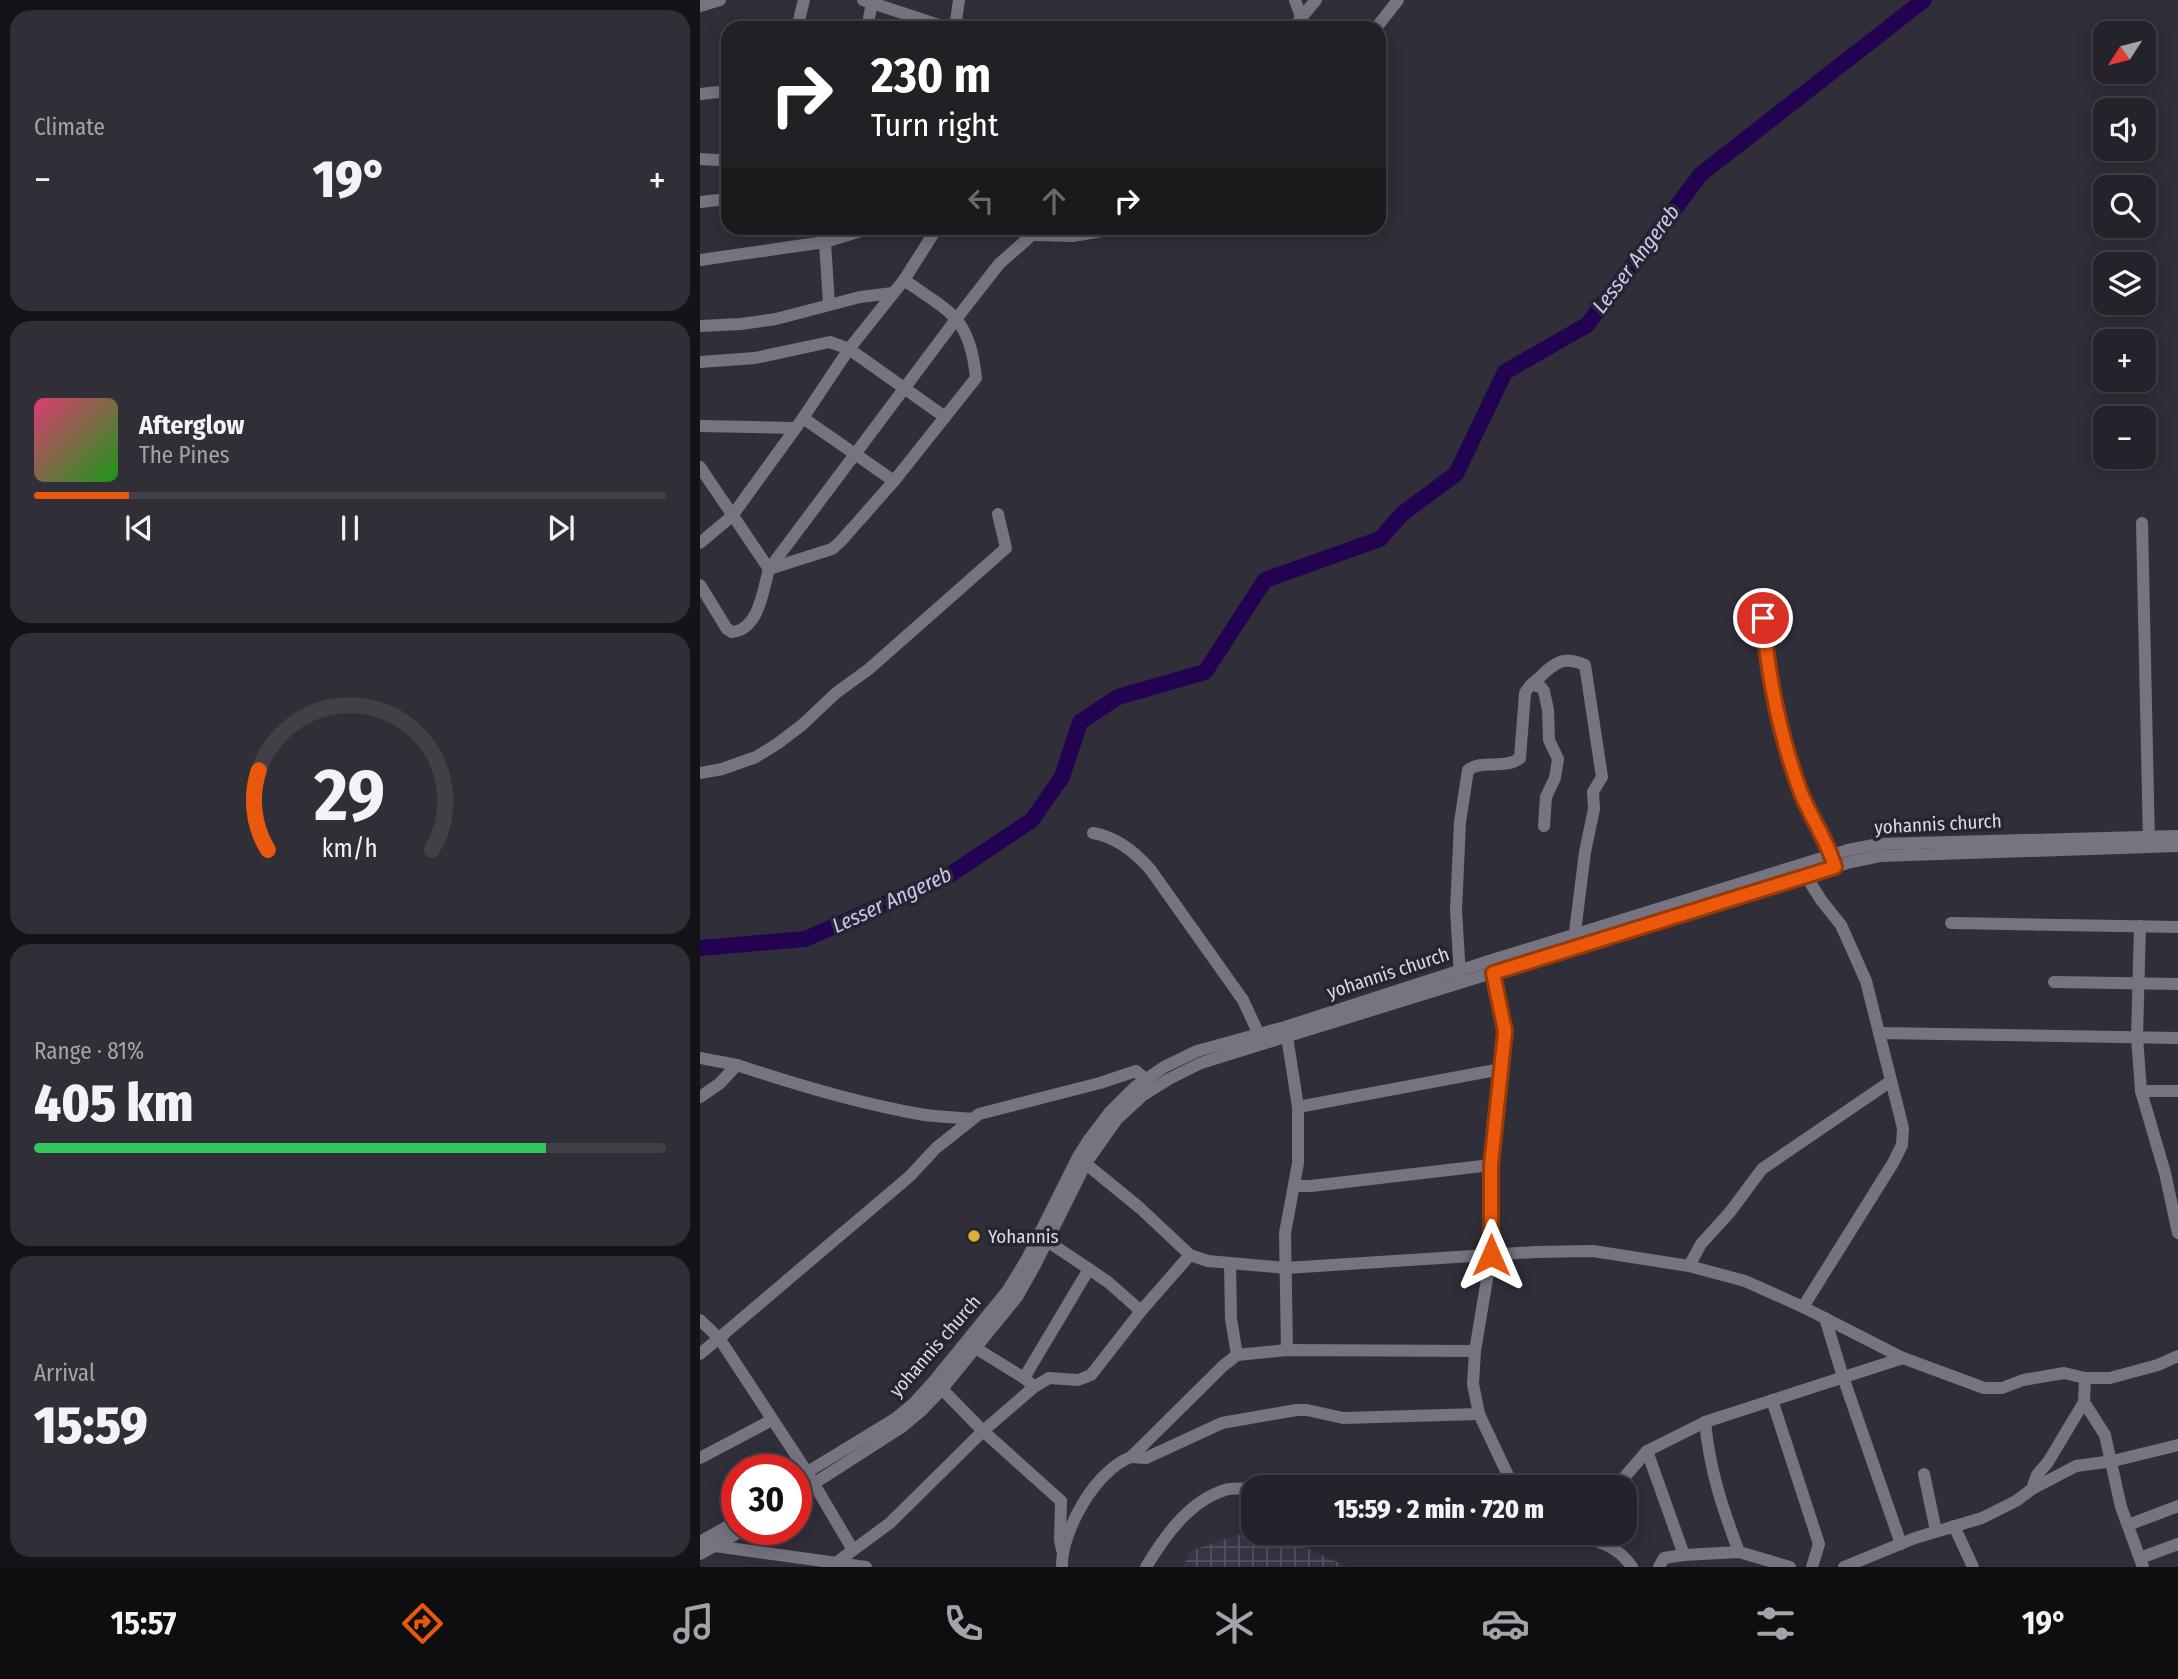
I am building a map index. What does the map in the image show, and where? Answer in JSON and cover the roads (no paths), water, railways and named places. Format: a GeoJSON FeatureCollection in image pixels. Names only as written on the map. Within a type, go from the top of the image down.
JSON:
{"type":"FeatureCollection","features":[{"type":"Feature","properties":{"kind":"street"},"geometry":{"type":"LineString","coordinates":[[700,6],[720,0]]}},
{"type":"Feature","properties":{"kind":"street"},"geometry":{"type":"LineString","coordinates":[[799,21],[804,0]]}},
{"type":"Feature","properties":{"kind":"street"},"geometry":{"type":"LineString","coordinates":[[956,21],[960,0]]}},
{"type":"Feature","properties":{"kind":"street"},"geometry":{"type":"LineString","coordinates":[[1295,0],[1297,21]]}},
{"type":"Feature","properties":{"kind":"street"},"geometry":{"type":"LineString","coordinates":[[1299,21],[1316,0]]}},
{"type":"Feature","properties":{"kind":"street"},"geometry":{"type":"LineString","coordinates":[[1382,21],[1398,0]]}},
{"type":"Feature","properties":{"kind":"street"},"geometry":{"type":"LineString","coordinates":[[867,21],[868,1],[927,21]]}},
{"type":"Feature","properties":{"kind":"street"},"geometry":{"type":"LineString","coordinates":[[700,94],[721,92]]}},
{"type":"Feature","properties":{"kind":"street"},"geometry":{"type":"LineString","coordinates":[[700,159],[721,160]]}},
{"type":"Feature","properties":{"kind":"street"},"geometry":{"type":"LineString","coordinates":[[700,202],[721,200]]}},
{"type":"Feature","properties":{"kind":"street"},"geometry":{"type":"LineString","coordinates":[[823,235],[829,304]]}},
{"type":"Feature","properties":{"kind":"street"},"geometry":{"type":"LineString","coordinates":[[700,260],[825,242],[848,235]]}},
{"type":"Feature","properties":{"kind":"street"},"geometry":{"type":"LineString","coordinates":[[700,543],[732,516],[849,349],[904,280],[933,235]]}},
{"type":"Feature","properties":{"kind":"street"},"geometry":{"type":"LineString","coordinates":[[700,585],[727,628],[732,632],[739,632],[748,626],[755,615],[769,569],[999,264],[1029,235]]}},
{"type":"Feature","properties":{"kind":"street"},"geometry":{"type":"LineString","coordinates":[[769,569],[832,549],[894,481],[976,378],[968,338],[957,318],[904,280]]}},
{"type":"Feature","properties":{"kind":"street"},"geometry":{"type":"LineString","coordinates":[[700,326],[776,319],[860,297],[893,293]]}},
{"type":"Feature","properties":{"kind":"street"},"geometry":{"type":"LineString","coordinates":[[700,362],[755,358],[830,342],[849,349],[945,417]]}},
{"type":"Feature","properties":{"kind":"street"},"geometry":{"type":"LineString","coordinates":[[700,426],[799,423],[855,454],[894,481]]}},
{"type":"Feature","properties":{"kind":"street"},"geometry":{"type":"LineString","coordinates":[[701,471],[769,569]]}},
{"type":"Feature","properties":{"kind":"street"},"geometry":{"type":"LineString","coordinates":[[700,773],[722,769],[756,757],[778,744],[836,693],[869,669],[1006,548],[998,514]]}},
{"type":"Feature","properties":{"kind":"street"},"geometry":{"type":"LineString","coordinates":[[2142,523],[2149,841]]}},
{"type":"Feature","properties":{"kind":"street"},"geometry":{"type":"LineString","coordinates":[[1760,595],[1767,665],[1785,742],[1802,795],[1833,861]]}},
{"type":"Feature","properties":{"kind":"street"},"geometry":{"type":"LineString","coordinates":[[1460,976],[1455,910],[1460,822],[1468,770],[1473,767],[1507,764],[1520,758],[1525,693],[1552,666],[1562,661],[1574,660],[1585,665],[1602,777],[1593,792],[1594,809],[1574,942]]}},
{"type":"Feature","properties":{"kind":"street"},"geometry":{"type":"LineString","coordinates":[[1532,685],[1541,687],[1544,691],[1549,740],[1558,759],[1555,778],[1546,797],[1544,826]]}},
{"type":"Feature","properties":{"kind":"street"},"geometry":{"type":"LineString","coordinates":[[1093,833],[1102,834],[1126,847],[1144,862],[1243,1000],[1261,1040]]}},
{"type":"Feature","properties":{"kind":"street"},"geometry":{"type":"LineString","coordinates":[[2149,841],[2178,836]]}},
{"type":"Feature","properties":{"kind":"street"},"geometry":{"type":"LineString","coordinates":[[2149,841],[2178,846]]}},
{"type":"Feature","properties":{"kind":"street","name":"yohannis church"},"geometry":{"type":"LineString","coordinates":[[812,1471],[863,1446],[938,1385],[1008,1290],[1082,1160],[1148,1085],[1169,1079],[1201,1063],[1261,1040],[1833,861],[2149,841]]}},
{"type":"Feature","properties":{"kind":"street"},"geometry":{"type":"LineString","coordinates":[[1802,870],[1821,901],[1841,925],[1867,981],[1903,1128],[1902,1145],[1803,1307]]}},
{"type":"Feature","properties":{"kind":"street"},"geometry":{"type":"LineString","coordinates":[[1951,923],[2178,927]]}},
{"type":"Feature","properties":{"kind":"street"},"geometry":{"type":"LineString","coordinates":[[2140,926],[2137,1037],[2141,1091],[2177,1218],[2178,1233]]}},
{"type":"Feature","properties":{"kind":"street"},"geometry":{"type":"LineString","coordinates":[[1491,967],[1505,1031],[1491,1165],[1491,1255],[1475,1351],[1473,1384],[1479,1414],[1508,1475]]}},
{"type":"Feature","properties":{"kind":"street"},"geometry":{"type":"LineString","coordinates":[[2054,982],[2178,984]]}},
{"type":"Feature","properties":{"kind":"street"},"geometry":{"type":"LineString","coordinates":[[1287,1032],[1298,1107],[1298,1163],[1285,1233],[1287,1350]]}},
{"type":"Feature","properties":{"kind":"street"},"geometry":{"type":"LineString","coordinates":[[1879,1033],[2178,1038]]}},
{"type":"Feature","properties":{"kind":"street"},"geometry":{"type":"LineString","coordinates":[[700,1058],[737,1065],[802,1087],[882,1106],[920,1114],[972,1119]]}},
{"type":"Feature","properties":{"kind":"street"},"geometry":{"type":"LineString","coordinates":[[700,1097],[719,1084],[737,1065]]}},
{"type":"Feature","properties":{"kind":"street"},"geometry":{"type":"LineString","coordinates":[[1298,1107],[1501,1069]]}},
{"type":"Feature","properties":{"kind":"street"},"geometry":{"type":"LineString","coordinates":[[700,1354],[910,1176],[936,1148],[979,1114],[1136,1071],[1148,1085]]}},
{"type":"Feature","properties":{"kind":"street"},"geometry":{"type":"LineString","coordinates":[[1689,1266],[1701,1244],[1730,1212],[1762,1169],[1891,1081]]}},
{"type":"Feature","properties":{"kind":"street"},"geometry":{"type":"LineString","coordinates":[[2141,1091],[2178,1091]]}},
{"type":"Feature","properties":{"kind":"street"},"geometry":{"type":"LineString","coordinates":[[1034,1387],[970,1345],[1017,1297],[1047,1241],[1082,1160],[1140,1208],[1189,1255],[1208,1261],[1286,1268],[1535,1252],[1593,1251],[1689,1266],[1745,1281],[1903,1358],[1984,1388],[2001,1388],[2023,1380],[2064,1373],[2085,1378],[2110,1378],[2158,1365],[2178,1356]]}},
{"type":"Feature","properties":{"kind":"street"},"geometry":{"type":"LineString","coordinates":[[1295,1186],[1491,1165]]}},
{"type":"Feature","properties":{"kind":"street"},"geometry":{"type":"LineString","coordinates":[[1047,1241],[1108,1282],[1141,1311]]}},
{"type":"Feature","properties":{"kind":"street"},"geometry":{"type":"LineString","coordinates":[[837,1562],[890,1523],[983,1431],[1034,1387],[1049,1378],[1078,1380],[1091,1375],[1189,1255]]}},
{"type":"Feature","properties":{"kind":"street"},"geometry":{"type":"LineString","coordinates":[[1230,1263],[1231,1320],[1237,1355]]}},
{"type":"Feature","properties":{"kind":"street"},"geometry":{"type":"LineString","coordinates":[[1024,1378],[1089,1269]]}},
{"type":"Feature","properties":{"kind":"street"},"geometry":{"type":"LineString","coordinates":[[1825,1318],[1901,1544]]}},
{"type":"Feature","properties":{"kind":"street"},"geometry":{"type":"LineString","coordinates":[[700,1320],[719,1338],[772,1420],[790,1454]]}},
{"type":"Feature","properties":{"kind":"street"},"geometry":{"type":"LineString","coordinates":[[1131,1458],[1237,1355],[1287,1350],[1475,1351]]}},
{"type":"Feature","properties":{"kind":"street"},"geometry":{"type":"LineString","coordinates":[[1626,1475],[1647,1451],[1705,1422],[1903,1358]]}},
{"type":"Feature","properties":{"kind":"street"},"geometry":{"type":"LineString","coordinates":[[2032,1489],[2084,1402],[2085,1378]]}},
{"type":"Feature","properties":{"kind":"street"},"geometry":{"type":"LineString","coordinates":[[938,1385],[983,1431],[1061,1501],[1060,1540],[1063,1551]]}},
{"type":"Feature","properties":{"kind":"street"},"geometry":{"type":"LineString","coordinates":[[1772,1400],[1819,1544],[1812,1567]]}},
{"type":"Feature","properties":{"kind":"street"},"geometry":{"type":"LineString","coordinates":[[2084,1402],[2105,1435],[2113,1461],[2115,1483],[2141,1562],[2178,1544]]}},
{"type":"Feature","properties":{"kind":"street"},"geometry":{"type":"LineString","coordinates":[[1062,1567],[1063,1551],[1078,1512],[1104,1475],[1122,1461],[1146,1458],[1222,1423],[1296,1410],[1343,1418],[1479,1414]]}},
{"type":"Feature","properties":{"kind":"street"},"geometry":{"type":"LineString","coordinates":[[700,1458],[772,1420]]}},
{"type":"Feature","properties":{"kind":"street"},"geometry":{"type":"LineString","coordinates":[[1705,1422],[1708,1451],[1719,1499],[1739,1552]]}},
{"type":"Feature","properties":{"kind":"street"},"geometry":{"type":"LineString","coordinates":[[1844,1567],[1865,1563],[1901,1544],[1936,1531],[1983,1518],[2076,1466],[2113,1461],[2178,1445]]}},
{"type":"Feature","properties":{"kind":"street"},"geometry":{"type":"LineString","coordinates":[[853,1550],[813,1484],[863,1446]]}},
{"type":"Feature","properties":{"kind":"street"},"geometry":{"type":"LineString","coordinates":[[1647,1451],[1684,1555]]}},
{"type":"Feature","properties":{"kind":"street"},"geometry":{"type":"LineString","coordinates":[[1924,1475],[1936,1531]]}},
{"type":"Feature","properties":{"kind":"street"},"geometry":{"type":"LineString","coordinates":[[1146,1567],[1165,1537],[1184,1517],[1208,1498],[1227,1489],[1241,1489]]}},
{"type":"Feature","properties":{"kind":"street"},"geometry":{"type":"LineString","coordinates":[[2128,1525],[2178,1506]]}},
{"type":"Feature","properties":{"kind":"street"},"geometry":{"type":"LineString","coordinates":[[1954,1526],[1973,1567]]}},
{"type":"Feature","properties":{"kind":"street"},"geometry":{"type":"LineString","coordinates":[[700,1543],[721,1534]]}},
{"type":"Feature","properties":{"kind":"street"},"geometry":{"type":"LineString","coordinates":[[700,1554],[721,1541]]}},
{"type":"Feature","properties":{"kind":"street"},"geometry":{"type":"LineString","coordinates":[[700,1543],[866,1567]]}},
{"type":"Feature","properties":{"kind":"street"},"geometry":{"type":"LineString","coordinates":[[739,1545],[739,1549]]}},
{"type":"Feature","properties":{"kind":"street"},"geometry":{"type":"LineString","coordinates":[[1610,1545],[1632,1567]]}},
{"type":"Feature","properties":{"kind":"street"},"geometry":{"type":"LineString","coordinates":[[1660,1567],[1664,1558],[1739,1552],[1790,1567]]}},
{"type":"Feature","properties":{"kind":"waterway","name":"Lesser Angereb"},"geometry":{"type":"LineString","coordinates":[[700,948],[805,939],[948,876],[1032,820],[1062,777],[1080,722],[1118,697],[1205,672],[1265,580],[1380,539],[1402,514],[1456,474],[1505,372],[1587,325],[1701,174],[1924,0]]}},
{"type":"Feature","properties":{"kind":"place","name":"Yohannis"},"geometry":{"type":"Point","coordinates":[974,1236]}}]}
